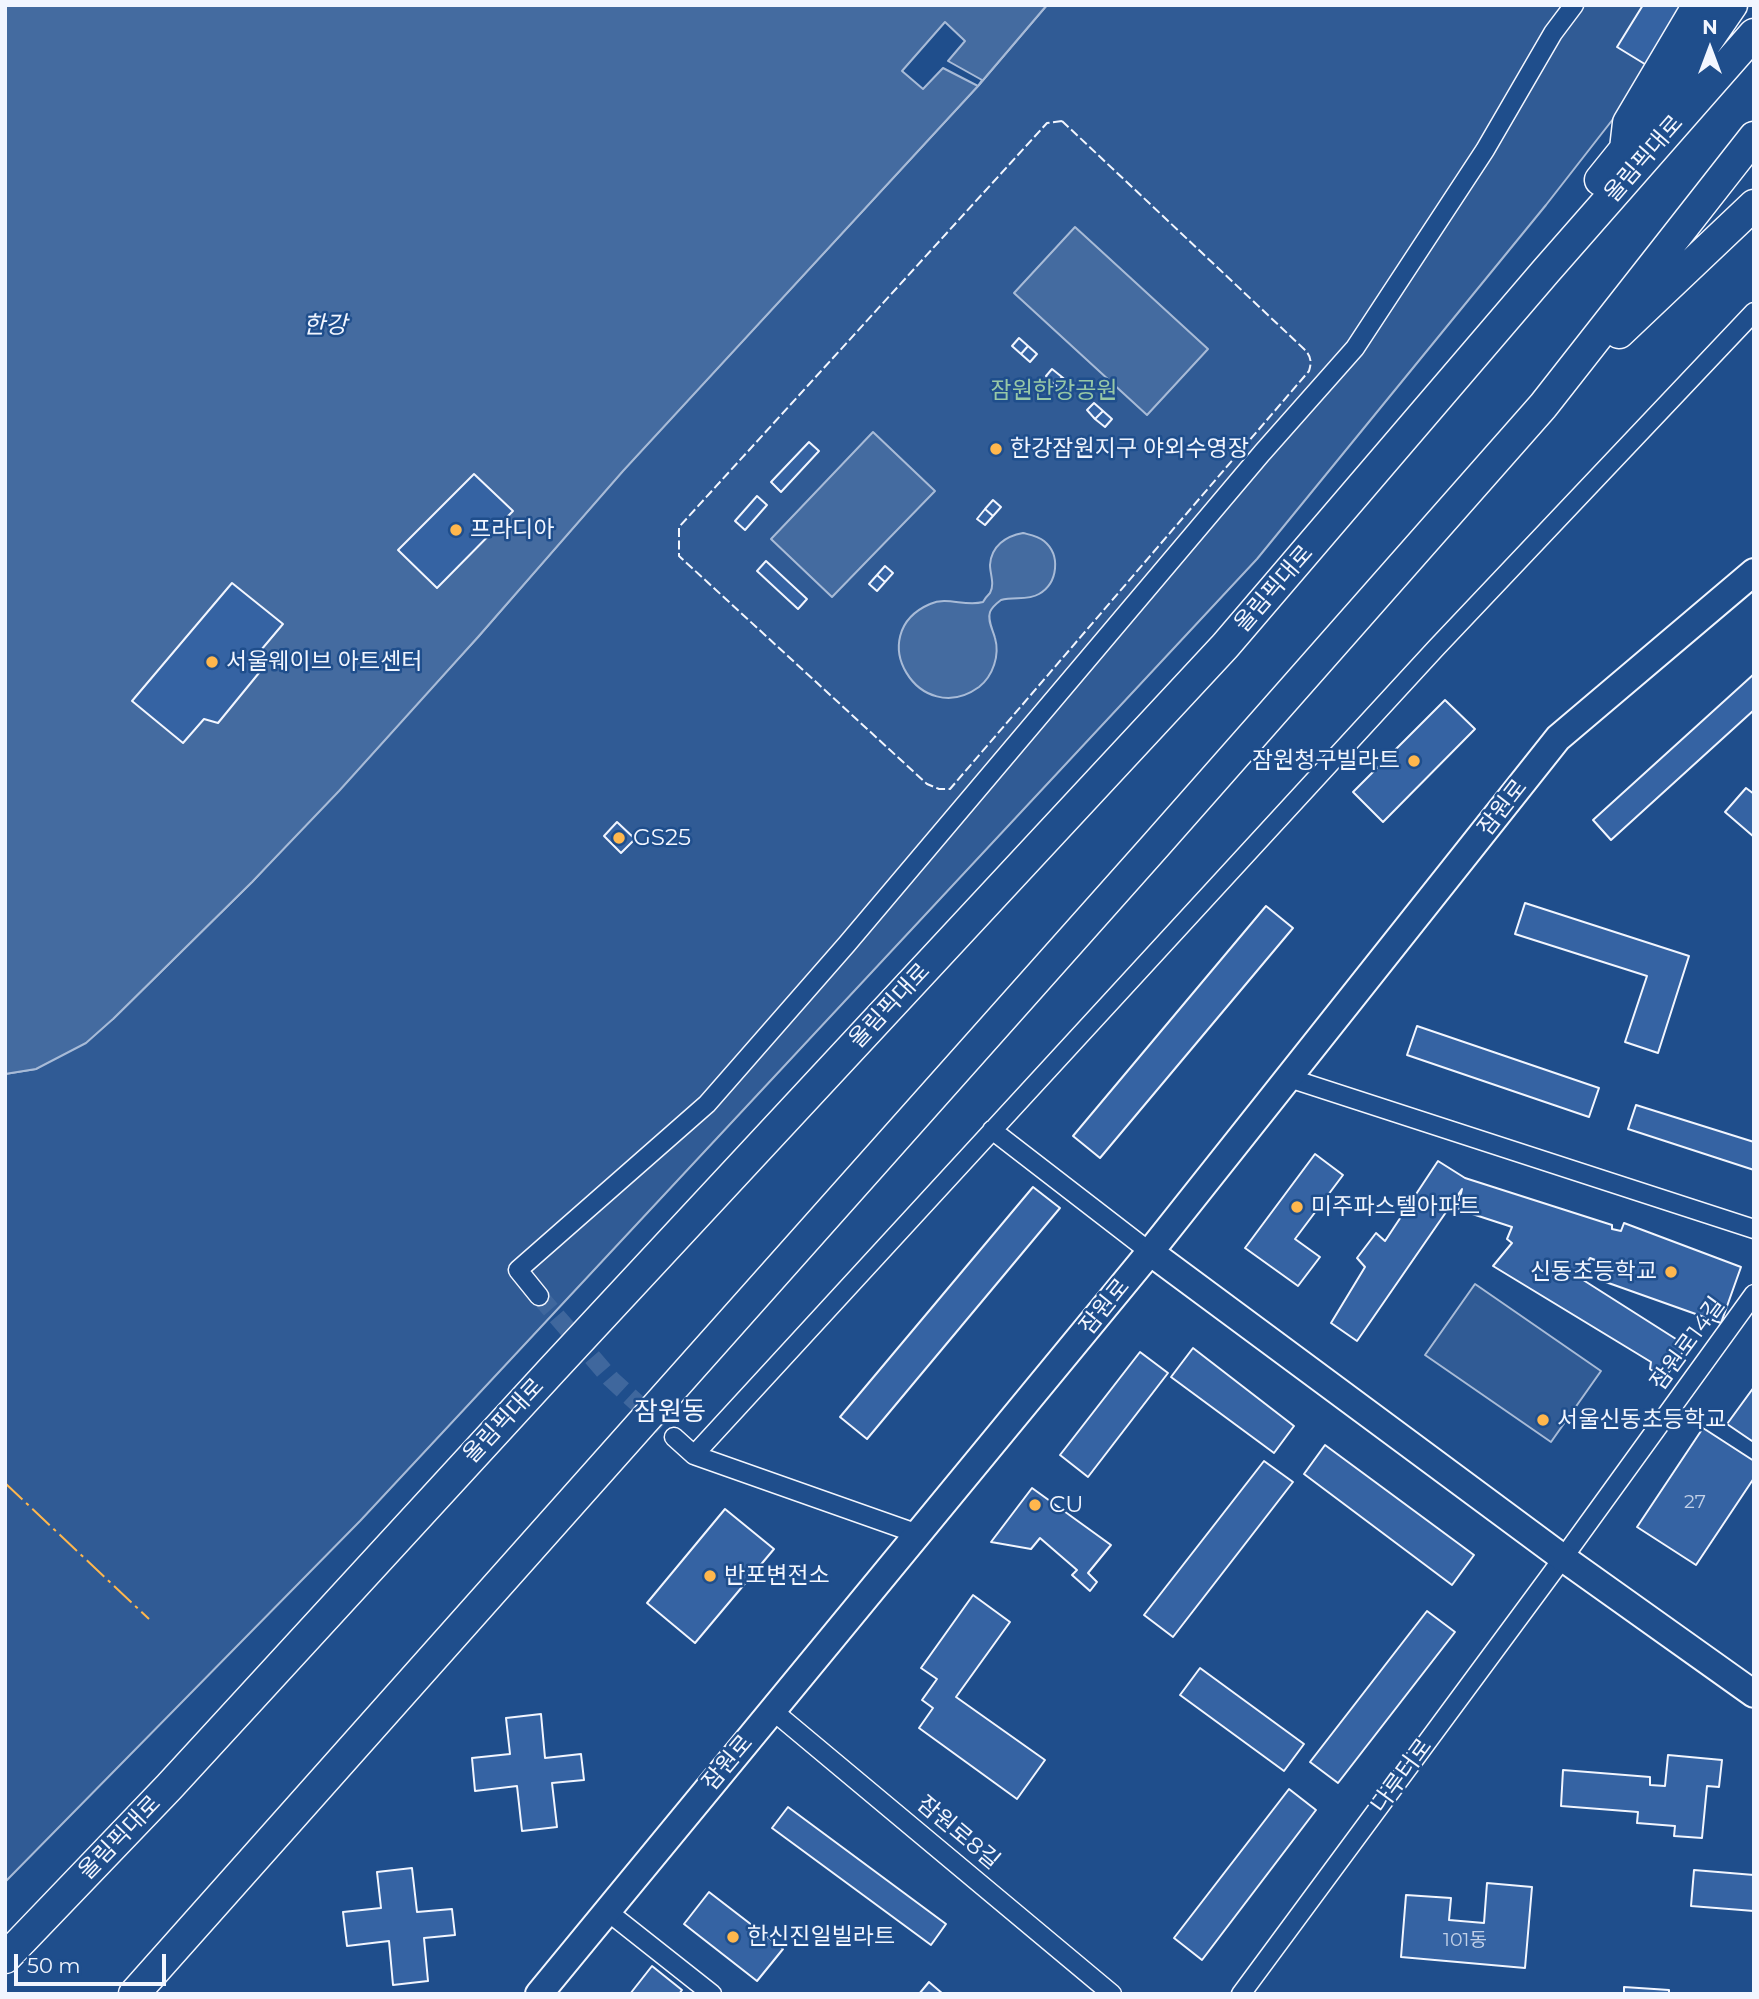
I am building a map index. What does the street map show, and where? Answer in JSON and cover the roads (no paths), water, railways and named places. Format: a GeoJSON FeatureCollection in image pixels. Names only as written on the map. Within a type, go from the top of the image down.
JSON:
{"type":"FeatureCollection","features":[{"type":"Feature","properties":{"kind":"highway"},"geometry":{"type":"LineString","coordinates":[[1625,149],[1628,122],[1699,5]]}},
{"type":"Feature","properties":{"kind":"highway"},"geometry":{"type":"LineString","coordinates":[[1546,271],[1593,189],[1678,84],[1732,5]]}},
{"type":"Feature","properties":{"kind":"highway","name":"올림픽대로"},"geometry":{"type":"LineString","coordinates":[[5,1958],[169,1787],[560,1361],[1225,646],[1546,271],[1754,34]]}},
{"type":"Feature","properties":{"kind":"highway"},"geometry":{"type":"LineString","coordinates":[[134,1994],[1543,406],[1754,137]]}},
{"type":"Feature","properties":{"kind":"highway"},"geometry":{"type":"LineString","coordinates":[[1543,406],[1754,205]]}},
{"type":"Feature","properties":{"kind":"main road","name":"잠원로"},"geometry":{"type":"LineString","coordinates":[[539,1994],[1150,1252],[1558,738],[1754,572]]}},
{"type":"Feature","properties":{"kind":"main road"},"geometry":{"type":"LineString","coordinates":[[1150,1252],[1563,1558],[1754,1694]]}},
{"type":"Feature","properties":{"kind":"street"},"geometry":{"type":"LineString","coordinates":[[539,1296],[518,1270],[707,1104],[1355,348],[1485,150],[1553,33],[1574,5]]}},
{"type":"Feature","properties":{"kind":"street"},"geometry":{"type":"LineString","coordinates":[[694,1455],[1446,637],[1754,313]]}},
{"type":"Feature","properties":{"kind":"street"},"geometry":{"type":"LineString","coordinates":[[1289,1078],[1754,1229]]}},
{"type":"Feature","properties":{"kind":"street"},"geometry":{"type":"LineString","coordinates":[[992,1130],[1150,1252]]}},
{"type":"Feature","properties":{"kind":"street","name":"잠원로14길"},"geometry":{"type":"LineString","coordinates":[[1563,1558],[1754,1294]]}},
{"type":"Feature","properties":{"kind":"street"},"geometry":{"type":"LineString","coordinates":[[674,1437],[694,1455],[918,1534]]}},
{"type":"Feature","properties":{"kind":"street","name":"나루터로"},"geometry":{"type":"LineString","coordinates":[[1241,1994],[1563,1558]]}},
{"type":"Feature","properties":{"kind":"street","name":"잠원로8길"},"geometry":{"type":"LineString","coordinates":[[772,1710],[1112,1994]]}},
{"type":"Feature","properties":{"kind":"street"},"geometry":{"type":"LineString","coordinates":[[607,1911],[712,1994]]}},
{"type":"Feature","properties":{"kind":"water","name":"한강"},"geometry":{"type":"Polygon","coordinates":[[[5,5],[1047,5],[978,86],[623,471],[339,791],[252,882],[86,1043],[36,1069],[5,1074],[5,5]]]}},
{"type":"Feature","properties":{"kind":"water"},"geometry":{"type":"Polygon","coordinates":[[[1075,227],[1208,349],[1147,415],[1014,293],[1075,227]]]}},
{"type":"Feature","properties":{"kind":"water"},"geometry":{"type":"Polygon","coordinates":[[[873,432],[935,491],[832,597],[771,539],[873,432]]]}},
{"type":"Feature","properties":{"kind":"water"},"geometry":{"type":"Polygon","coordinates":[[[1023,533],[1044,541],[1053,554],[1055,569],[1050,583],[1039,594],[1001,600],[992,608],[989,618],[997,651],[988,677],[979,687],[957,697],[937,696],[919,688],[906,673],[900,655],[900,636],[910,618],[936,602],[983,602],[991,590],[990,565],[993,552],[1005,539],[1023,533]]]}},
{"type":"Feature","properties":{"kind":"tunnel"},"geometry":{"type":"LineString","coordinates":[[539,1296],[611,1379],[674,1437]]}},
{"type":"Feature","properties":{"kind":"place","name":"한강잠원지구 야외수영장"},"geometry":{"type":"Point","coordinates":[996,449]}},
{"type":"Feature","properties":{"kind":"place","name":"프라디아"},"geometry":{"type":"Point","coordinates":[456,530]}},
{"type":"Feature","properties":{"kind":"place","name":"서울웨이브 아트센터"},"geometry":{"type":"Point","coordinates":[212,662]}},
{"type":"Feature","properties":{"kind":"place","name":"잠원청구빌라트"},"geometry":{"type":"Point","coordinates":[1414,761]}},
{"type":"Feature","properties":{"kind":"place","name":"GS25"},"geometry":{"type":"Point","coordinates":[619,838]}},
{"type":"Feature","properties":{"kind":"place","name":"미주파스텔아파트"},"geometry":{"type":"Point","coordinates":[1297,1207]}},
{"type":"Feature","properties":{"kind":"place","name":"신동초등학교"},"geometry":{"type":"Point","coordinates":[1671,1272]}},
{"type":"Feature","properties":{"kind":"place","name":"서울신동초등학교"},"geometry":{"type":"Point","coordinates":[1543,1420]}},
{"type":"Feature","properties":{"kind":"place","name":"CU"},"geometry":{"type":"Point","coordinates":[1035,1505]}},
{"type":"Feature","properties":{"kind":"place","name":"반포변전소"},"geometry":{"type":"Point","coordinates":[710,1576]}},
{"type":"Feature","properties":{"kind":"place","name":"한신진일빌라트"},"geometry":{"type":"Point","coordinates":[733,1937]}},
{"type":"Feature","properties":{"kind":"district","name":"잠원동"},"geometry":{"type":"Point","coordinates":[670,1412]}},
{"type":"Feature","properties":{"kind":"park label","name":"잠원한강공원"},"geometry":{"type":"Point","coordinates":[1054,391]}}]}
